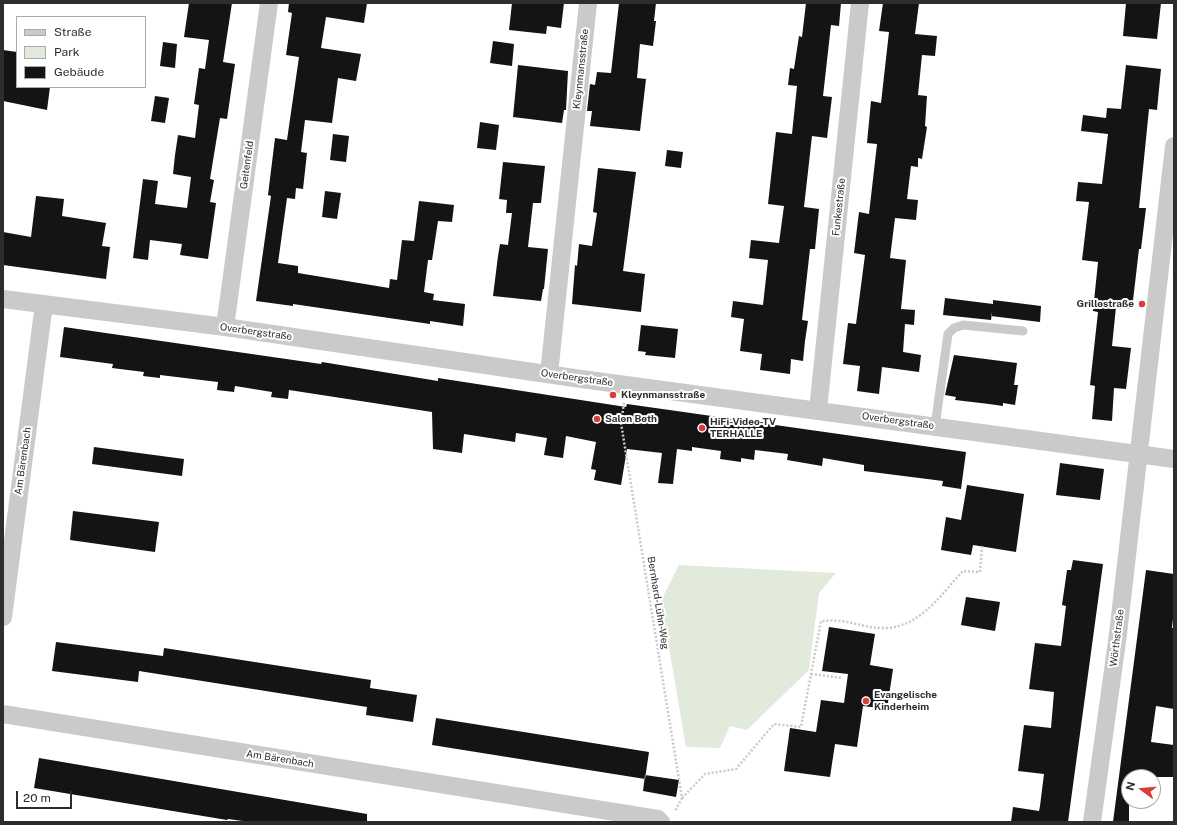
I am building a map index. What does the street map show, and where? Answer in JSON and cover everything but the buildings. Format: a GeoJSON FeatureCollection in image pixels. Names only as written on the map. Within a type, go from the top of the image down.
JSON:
{"type":"FeatureCollection","features":[{"type":"Feature","properties":{"kind":"street","name":"Geitenfeld"},"geometry":{"type":"LineString","coordinates":[[225,327],[269,3]]}},
{"type":"Feature","properties":{"kind":"street","name":"Kleynmansstraße"},"geometry":{"type":"LineString","coordinates":[[549,374],[588,3]]}},
{"type":"Feature","properties":{"kind":"street","name":"Funkestraße"},"geometry":{"type":"LineString","coordinates":[[818,410],[860,3]]}},
{"type":"Feature","properties":{"kind":"street"},"geometry":{"type":"LineString","coordinates":[[1139,454],[1174,146]]}},
{"type":"Feature","properties":{"kind":"street","name":"Overbergstraße"},"geometry":{"type":"LineString","coordinates":[[3,298],[225,327],[627,385],[1174,459]]}},
{"type":"Feature","properties":{"kind":"street","name":"Am Bärenbach"},"geometry":{"type":"LineString","coordinates":[[3,617],[44,304]]}},
{"type":"Feature","properties":{"kind":"street","name":"Wörthstraße"},"geometry":{"type":"LineString","coordinates":[[1092,822],[1118,634],[1139,454]]}},
{"type":"Feature","properties":{"kind":"street","name":"Am Bärenbach"},"geometry":{"type":"LineString","coordinates":[[3,714],[556,804],[658,819],[667,819]]}},
{"type":"Feature","properties":{"kind":"street","name":"Am Bärenbach"},"geometry":{"type":"LineString","coordinates":[[556,804],[592,822]]}},
{"type":"Feature","properties":{"kind":"lane"},"geometry":{"type":"LineString","coordinates":[[935,426],[948,334],[954,328],[963,325],[1023,331]]}},
{"type":"Feature","properties":{"kind":"path","name":"Bernhard-Lühn-Weg"},"geometry":{"type":"LineString","coordinates":[[627,385],[620,423],[682,798]]}},
{"type":"Feature","properties":{"kind":"path"},"geometry":{"type":"LineString","coordinates":[[667,819],[682,798],[705,774],[736,769],[774,724],[801,727],[821,621],[840,621],[886,628],[908,623],[926,611],[941,598],[963,572],[980,572],[982,546]]}},
{"type":"Feature","properties":{"kind":"path"},"geometry":{"type":"LineString","coordinates":[[811,674],[842,678]]}},
{"type":"Feature","properties":{"kind":"green space"},"geometry":{"type":"Polygon","coordinates":[[[679,565],[836,573],[819,593],[809,670],[747,730],[730,726],[720,748],[686,747],[661,601],[679,565]]]}},
{"type":"Feature","properties":{"kind":"place","name":"Grillostraße"},"geometry":{"type":"Point","coordinates":[1142,304]}},
{"type":"Feature","properties":{"kind":"place","name":"Kleynmansstraße"},"geometry":{"type":"Point","coordinates":[613,395]}},
{"type":"Feature","properties":{"kind":"place","name":"Salon Both"},"geometry":{"type":"Point","coordinates":[597,419]}},
{"type":"Feature","properties":{"kind":"place","name":"HiFi-Video-TV TERHALLE"},"geometry":{"type":"Point","coordinates":[702,428]}},
{"type":"Feature","properties":{"kind":"place","name":"Evangelische Kinderheim"},"geometry":{"type":"Point","coordinates":[866,701]}}]}
